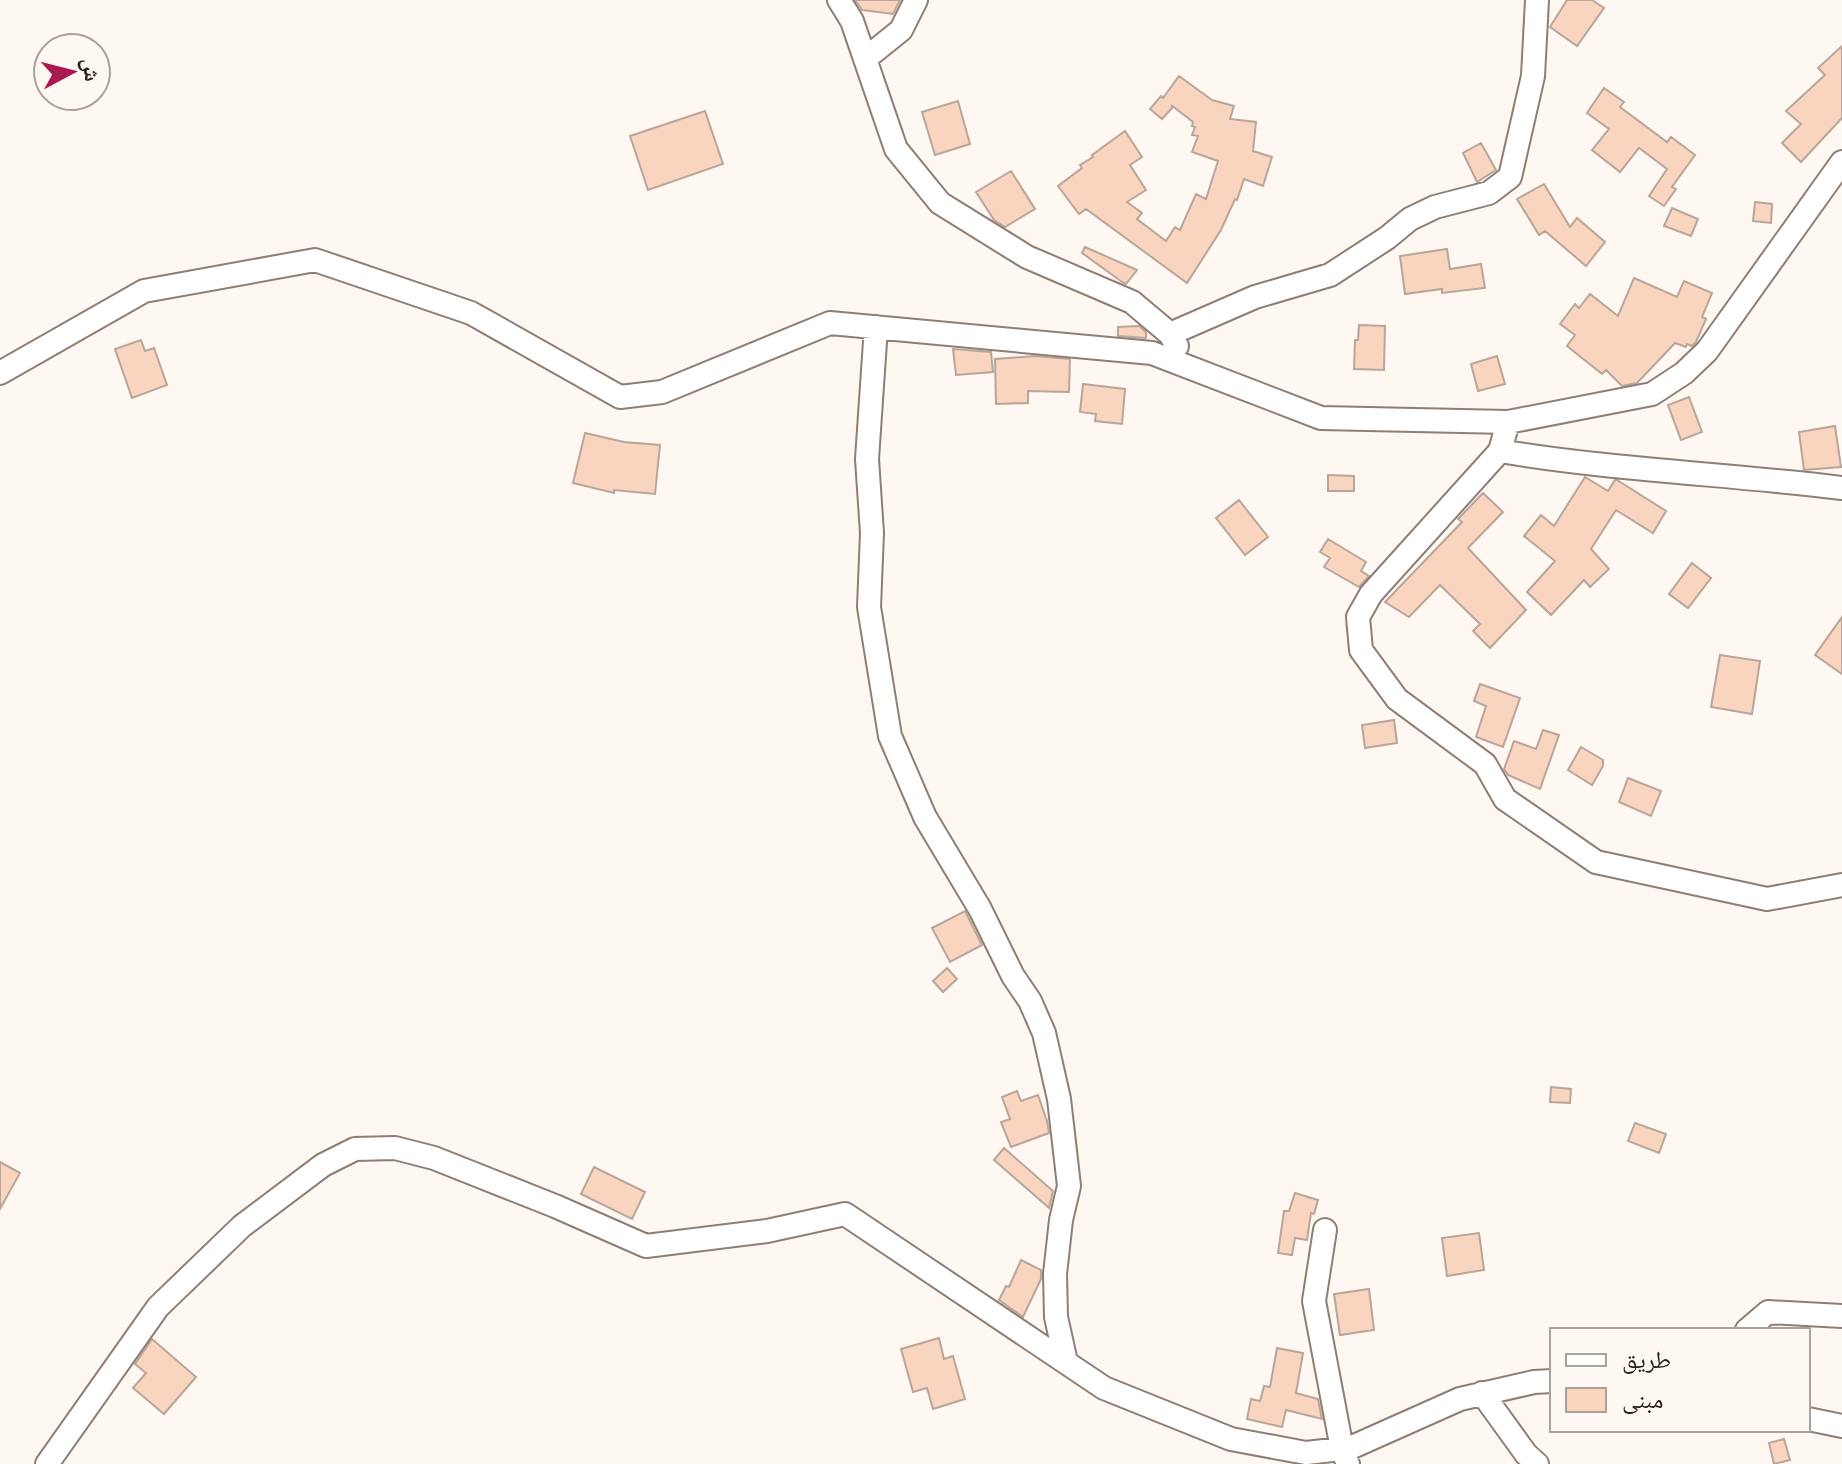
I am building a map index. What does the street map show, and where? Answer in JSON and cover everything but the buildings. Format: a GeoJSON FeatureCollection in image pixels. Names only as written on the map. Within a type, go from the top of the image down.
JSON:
{"type":"FeatureCollection","features":[{"type":"Feature","properties":{"kind":"street"},"geometry":{"type":"LineString","coordinates":[[839,0],[852,21],[896,149],[940,203],[1027,257],[1132,302],[1170,334],[1190,367]]}},
{"type":"Feature","properties":{"kind":"street"},"geometry":{"type":"LineString","coordinates":[[865,59],[901,30],[916,0]]}},
{"type":"Feature","properties":{"kind":"street"},"geometry":{"type":"LineString","coordinates":[[1170,334],[1255,297],[1330,275],[1410,219],[1435,207],[1489,193],[1510,177],[1533,76],[1537,0]]}},
{"type":"Feature","properties":{"kind":"street"},"geometry":{"type":"LineString","coordinates":[[0,373],[144,291],[315,260],[471,313],[620,397],[662,392],[830,323],[1152,353],[1321,418],[1508,422],[1652,394],[1684,373],[1707,351],[1842,162]]}},
{"type":"Feature","properties":{"kind":"street"},"geometry":{"type":"LineString","coordinates":[[876,327],[867,459],[872,533],[869,607],[890,736],[925,817],[980,909],[1044,1033],[1059,1099],[1069,1186],[1061,1220],[1055,1274],[1056,1317],[1066,1362]]}},
{"type":"Feature","properties":{"kind":"street"},"geometry":{"type":"LineString","coordinates":[[1508,422],[1500,451],[1371,594],[1358,617],[1361,650],[1397,699],[1485,764],[1505,799],[1596,862],[1767,899],[1842,885]]}},
{"type":"Feature","properties":{"kind":"street"},"geometry":{"type":"LineString","coordinates":[[1500,451],[1548,460],[1842,488]]}},
{"type":"Feature","properties":{"kind":"street"},"geometry":{"type":"LineString","coordinates":[[47,1464],[158,1307],[242,1226],[323,1165],[355,1149],[395,1148],[434,1158],[646,1246],[767,1231],[845,1214],[1104,1388],[1231,1439],[1306,1453],[1345,1456]]}},
{"type":"Feature","properties":{"kind":"street"},"geometry":{"type":"LineString","coordinates":[[1325,1230],[1314,1301],[1345,1456]]}},
{"type":"Feature","properties":{"kind":"street"},"geometry":{"type":"LineString","coordinates":[[1749,1328],[1768,1312],[1842,1316]]}},
{"type":"Feature","properties":{"kind":"street"},"geometry":{"type":"LineString","coordinates":[[1345,1456],[1350,1448],[1460,1399],[1550,1381]]}},
{"type":"Feature","properties":{"kind":"street"},"geometry":{"type":"LineString","coordinates":[[1482,1393],[1526,1454],[1537,1464]]}},
{"type":"Feature","properties":{"kind":"street"},"geometry":{"type":"LineString","coordinates":[[1810,1419],[1842,1426]]}}]}
